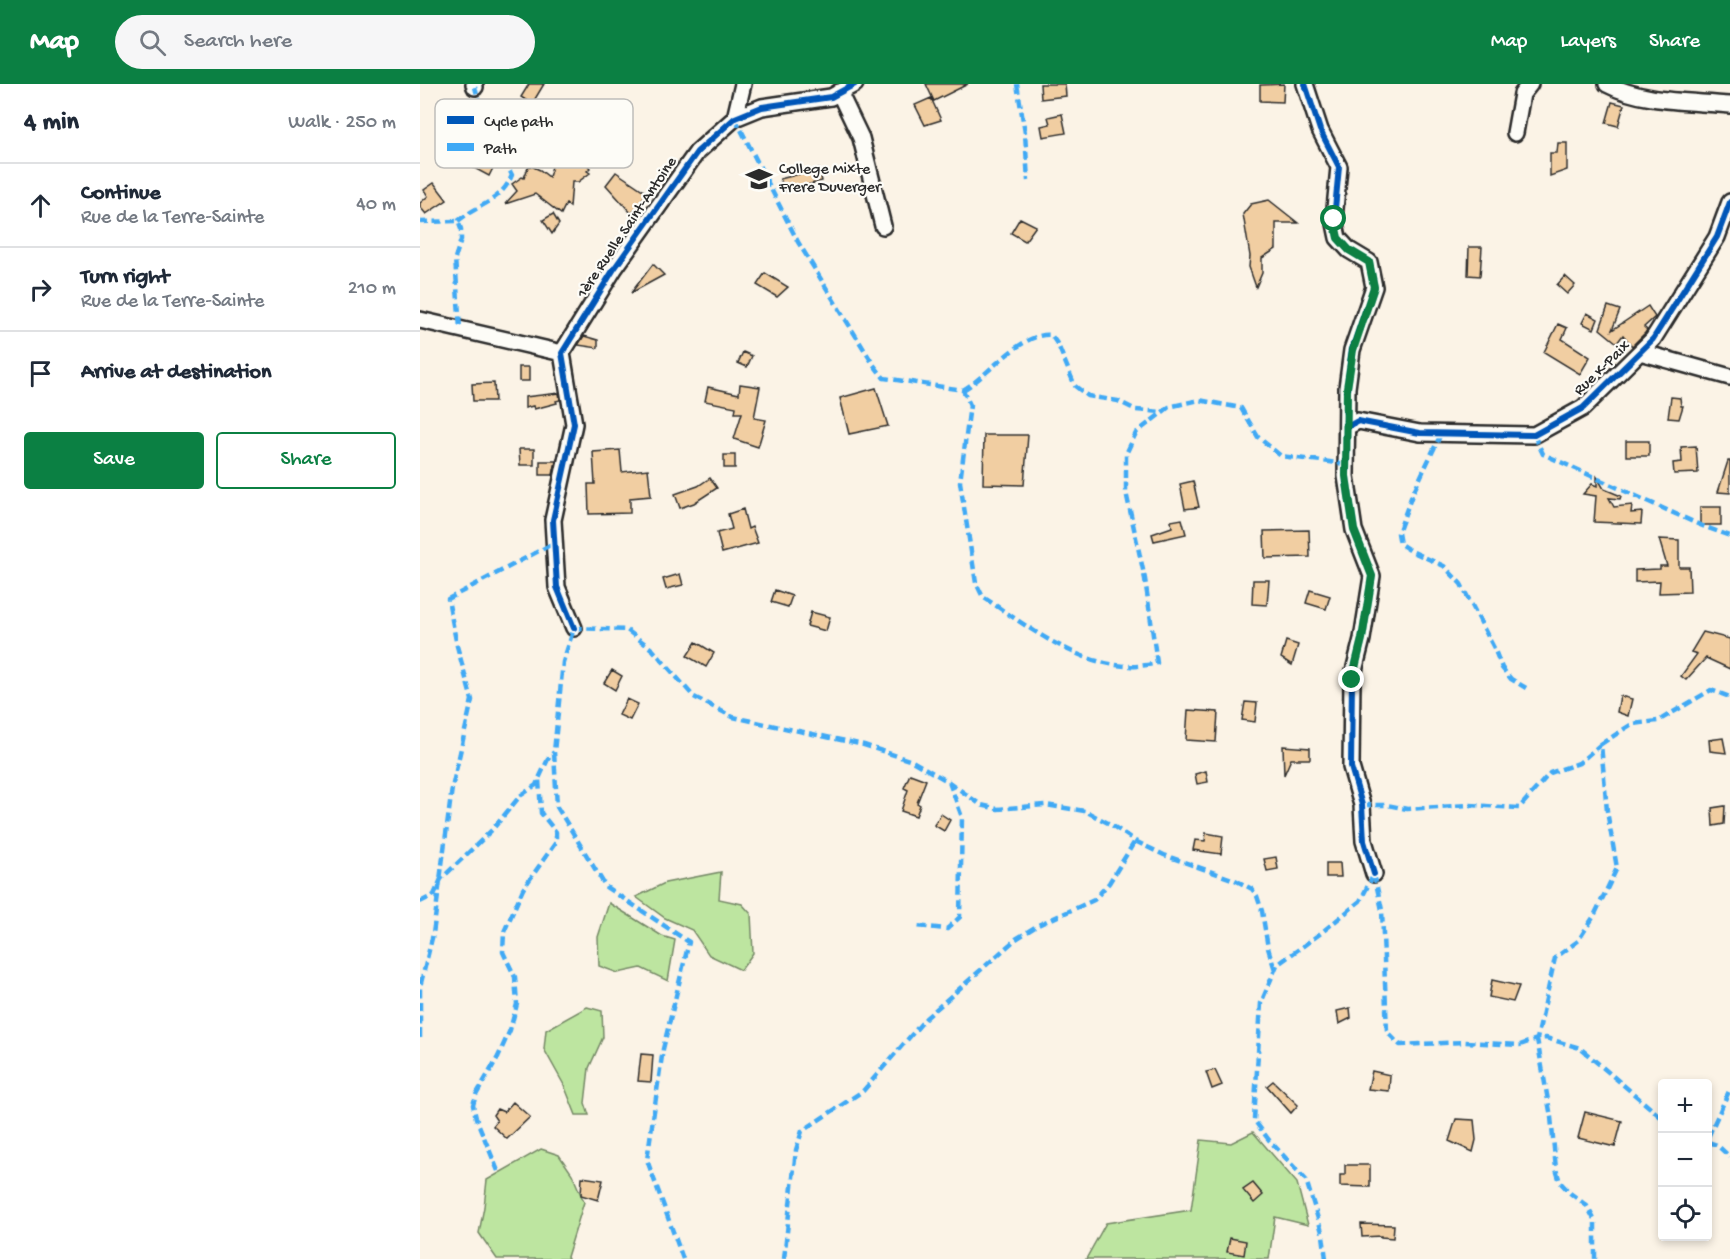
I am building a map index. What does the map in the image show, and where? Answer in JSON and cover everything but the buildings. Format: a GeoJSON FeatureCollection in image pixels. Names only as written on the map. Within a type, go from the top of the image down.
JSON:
{"type":"FeatureCollection","features":[{"type":"Feature","properties":{"kind":"street","name":"1ère Ruelle Saint-Antoine"},"geometry":{"type":"LineString","coordinates":[[562,353],[614,269],[697,152],[735,118],[762,107],[831,97],[855,84]]}},
{"type":"Feature","properties":{"kind":"street"},"geometry":{"type":"LineString","coordinates":[[1305,84],[1320,130],[1339,167],[1334,219],[1338,238],[1349,250],[1369,262],[1374,287],[1353,350],[1347,388],[1346,476],[1354,530],[1372,576],[1362,639],[1352,680],[1351,766],[1362,805],[1364,841],[1374,874]]}},
{"type":"Feature","properties":{"kind":"street"},"geometry":{"type":"LineString","coordinates":[[1515,133],[1522,94],[1530,84]]}},
{"type":"Feature","properties":{"kind":"street"},"geometry":{"type":"LineString","coordinates":[[1607,84],[1621,92],[1642,97],[1730,105]]}},
{"type":"Feature","properties":{"kind":"street"},"geometry":{"type":"LineString","coordinates":[[741,85],[762,107]]}},
{"type":"Feature","properties":{"kind":"street"},"geometry":{"type":"LineString","coordinates":[[735,118],[741,85]]}},
{"type":"Feature","properties":{"kind":"street"},"geometry":{"type":"LineString","coordinates":[[839,92],[861,138],[883,226]]}},
{"type":"Feature","properties":{"kind":"street","name":"Rue K-Paix"},"geometry":{"type":"LineString","coordinates":[[1347,427],[1358,421],[1420,433],[1534,435],[1582,408],[1653,339],[1717,237],[1730,202]]}},
{"type":"Feature","properties":{"kind":"street"},"geometry":{"type":"LineString","coordinates":[[420,320],[562,353],[574,424],[553,520],[557,587],[574,628]]}},
{"type":"Feature","properties":{"kind":"street"},"geometry":{"type":"LineString","coordinates":[[1640,352],[1730,377]]}},
{"type":"Feature","properties":{"kind":"green space"},"geometry":{"type":"Polygon","coordinates":[[[721,872],[719,899],[742,904],[751,914],[753,953],[741,970],[709,955],[692,930],[665,918],[636,897],[665,883],[721,872]]]}},
{"type":"Feature","properties":{"kind":"green space"},"geometry":{"type":"Polygon","coordinates":[[[609,903],[662,936],[675,940],[668,981],[641,968],[618,973],[599,966],[598,937],[609,903]]]}},
{"type":"Feature","properties":{"kind":"green space"},"geometry":{"type":"Polygon","coordinates":[[[587,1007],[602,1011],[603,1037],[589,1068],[585,1103],[589,1115],[576,1115],[564,1085],[544,1049],[546,1030],[587,1007]]]}},
{"type":"Feature","properties":{"kind":"green space"},"geometry":{"type":"Polygon","coordinates":[[[1253,1132],[1297,1183],[1308,1225],[1275,1217],[1269,1259],[1086,1259],[1106,1223],[1191,1210],[1201,1140],[1231,1143],[1253,1132]]]}},
{"type":"Feature","properties":{"kind":"green space"},"geometry":{"type":"Polygon","coordinates":[[[541,1149],[559,1155],[572,1174],[584,1202],[568,1259],[497,1259],[479,1233],[487,1180],[541,1149]]]}},
{"type":"Feature","properties":{"kind":"marked path"},"geometry":{"type":"LineString","coordinates":[[1017,84],[1025,133],[1028,181]]}},
{"type":"Feature","properties":{"kind":"marked path"},"geometry":{"type":"LineString","coordinates":[[475,87],[478,99]]}},
{"type":"Feature","properties":{"kind":"marked path"},"geometry":{"type":"LineString","coordinates":[[735,118],[798,242],[873,364],[884,378],[963,390],[970,405],[960,482],[976,583],[983,597],[1043,637],[1087,658],[1110,664],[1133,666],[1157,663],[1145,579],[1126,492],[1126,454],[1136,433],[1169,407],[1199,400],[1241,408],[1258,437],[1281,456],[1346,464]]}},
{"type":"Feature","properties":{"kind":"marked path"},"geometry":{"type":"LineString","coordinates":[[458,221],[502,191],[512,175],[508,168]]}},
{"type":"Feature","properties":{"kind":"marked path"},"geometry":{"type":"LineString","coordinates":[[420,222],[458,221],[461,229],[461,240],[455,258],[460,329]]}},
{"type":"Feature","properties":{"kind":"marked path"},"geometry":{"type":"LineString","coordinates":[[963,390],[1028,340],[1051,335],[1058,345],[1075,386],[1088,396],[1118,401],[1136,410],[1162,412]]}},
{"type":"Feature","properties":{"kind":"marked path"},"geometry":{"type":"LineString","coordinates":[[1441,434],[1412,495],[1398,533],[1400,544],[1444,566],[1461,584],[1502,668],[1511,679],[1526,688]]}},
{"type":"Feature","properties":{"kind":"marked path"},"geometry":{"type":"LineString","coordinates":[[1534,435],[1543,454],[1700,525],[1730,536]]}},
{"type":"Feature","properties":{"kind":"marked path"},"geometry":{"type":"LineString","coordinates":[[420,1038],[420,987],[433,934],[452,788],[472,700],[457,646],[448,599],[554,543]]}},
{"type":"Feature","properties":{"kind":"marked path"},"geometry":{"type":"LineString","coordinates":[[683,1259],[647,1160],[663,1049],[689,942],[606,887],[557,807],[554,752],[563,662],[574,628],[627,630],[653,650],[694,697],[733,717],[864,745],[912,761],[949,782],[962,817],[960,917],[947,929],[916,926]]}},
{"type":"Feature","properties":{"kind":"marked path"},"geometry":{"type":"LineString","coordinates":[[1374,874],[1382,910],[1387,1032],[1400,1045],[1465,1042],[1520,1045],[1537,1039],[1555,958],[1578,941],[1594,916],[1617,868],[1607,811],[1601,744],[1632,724],[1658,721],[1711,690],[1730,697]]}},
{"type":"Feature","properties":{"kind":"marked path"},"geometry":{"type":"LineString","coordinates":[[1362,805],[1387,805],[1407,809],[1469,805],[1519,808],[1550,773],[1579,763],[1601,744]]}},
{"type":"Feature","properties":{"kind":"marked path"},"geometry":{"type":"LineString","coordinates":[[420,902],[434,895],[441,879],[492,830],[520,796],[536,785],[549,757],[554,752]]}},
{"type":"Feature","properties":{"kind":"marked path"},"geometry":{"type":"LineString","coordinates":[[498,1171],[473,1105],[510,1030],[517,1004],[515,977],[503,952],[504,932],[523,889],[556,842],[556,832],[541,813],[539,779]]}},
{"type":"Feature","properties":{"kind":"marked path"},"geometry":{"type":"LineString","coordinates":[[949,782],[981,805],[998,809],[1045,805],[1085,811],[1135,841],[1164,855],[1235,880],[1252,889],[1262,911],[1268,948],[1275,970]]}},
{"type":"Feature","properties":{"kind":"marked path"},"geometry":{"type":"LineString","coordinates":[[784,1259],[796,1150],[802,1131],[863,1091],[926,1018],[1016,939],[1038,925],[1094,900],[1109,883],[1135,841]]}},
{"type":"Feature","properties":{"kind":"marked path"},"geometry":{"type":"LineString","coordinates":[[1326,1259],[1323,1235],[1306,1180],[1254,1120],[1261,1003],[1277,965],[1360,901],[1374,874]]}},
{"type":"Feature","properties":{"kind":"marked path"},"geometry":{"type":"LineString","coordinates":[[1595,1259],[1595,1221],[1587,1206],[1560,1182],[1556,1169],[1551,1117],[1537,1039],[1546,1038],[1580,1048],[1658,1115]]}},
{"type":"Feature","properties":{"kind":"marked path"},"geometry":{"type":"LineString","coordinates":[[1710,1133],[1730,1089]]}},
{"type":"Feature","properties":{"kind":"marked path"},"geometry":{"type":"LineString","coordinates":[[1712,1143],[1730,1157]]}},
{"type":"Feature","properties":{"kind":"cycle path"},"geometry":{"type":"LineString","coordinates":[[574,628],[557,587],[553,520],[574,424],[562,353],[614,269],[697,152],[735,118],[762,107],[831,97],[855,84]]}},
{"type":"Feature","properties":{"kind":"cycle path"},"geometry":{"type":"LineString","coordinates":[[1305,84],[1320,130],[1339,167],[1334,219],[1338,238],[1349,250],[1369,262],[1374,287],[1352,350],[1347,388],[1346,476],[1354,530],[1372,576],[1362,639],[1352,679],[1351,767],[1362,805],[1364,841],[1374,874]]}},
{"type":"Feature","properties":{"kind":"cycle path"},"geometry":{"type":"LineString","coordinates":[[1347,427],[1358,421],[1420,433],[1534,435],[1583,408],[1653,339],[1717,237],[1730,202]]}},
{"type":"Feature","properties":{"kind":"place","name":"College Mixte Frere Duverger"},"geometry":{"type":"Point","coordinates":[759,179]}},
{"type":"Feature","properties":{"kind":"route"},"geometry":{"type":"LineString","coordinates":[[1334,219],[1338,238],[1349,250],[1369,262],[1374,287],[1353,350],[1347,388],[1346,476],[1354,530],[1372,576],[1362,639],[1352,680]]}}]}
